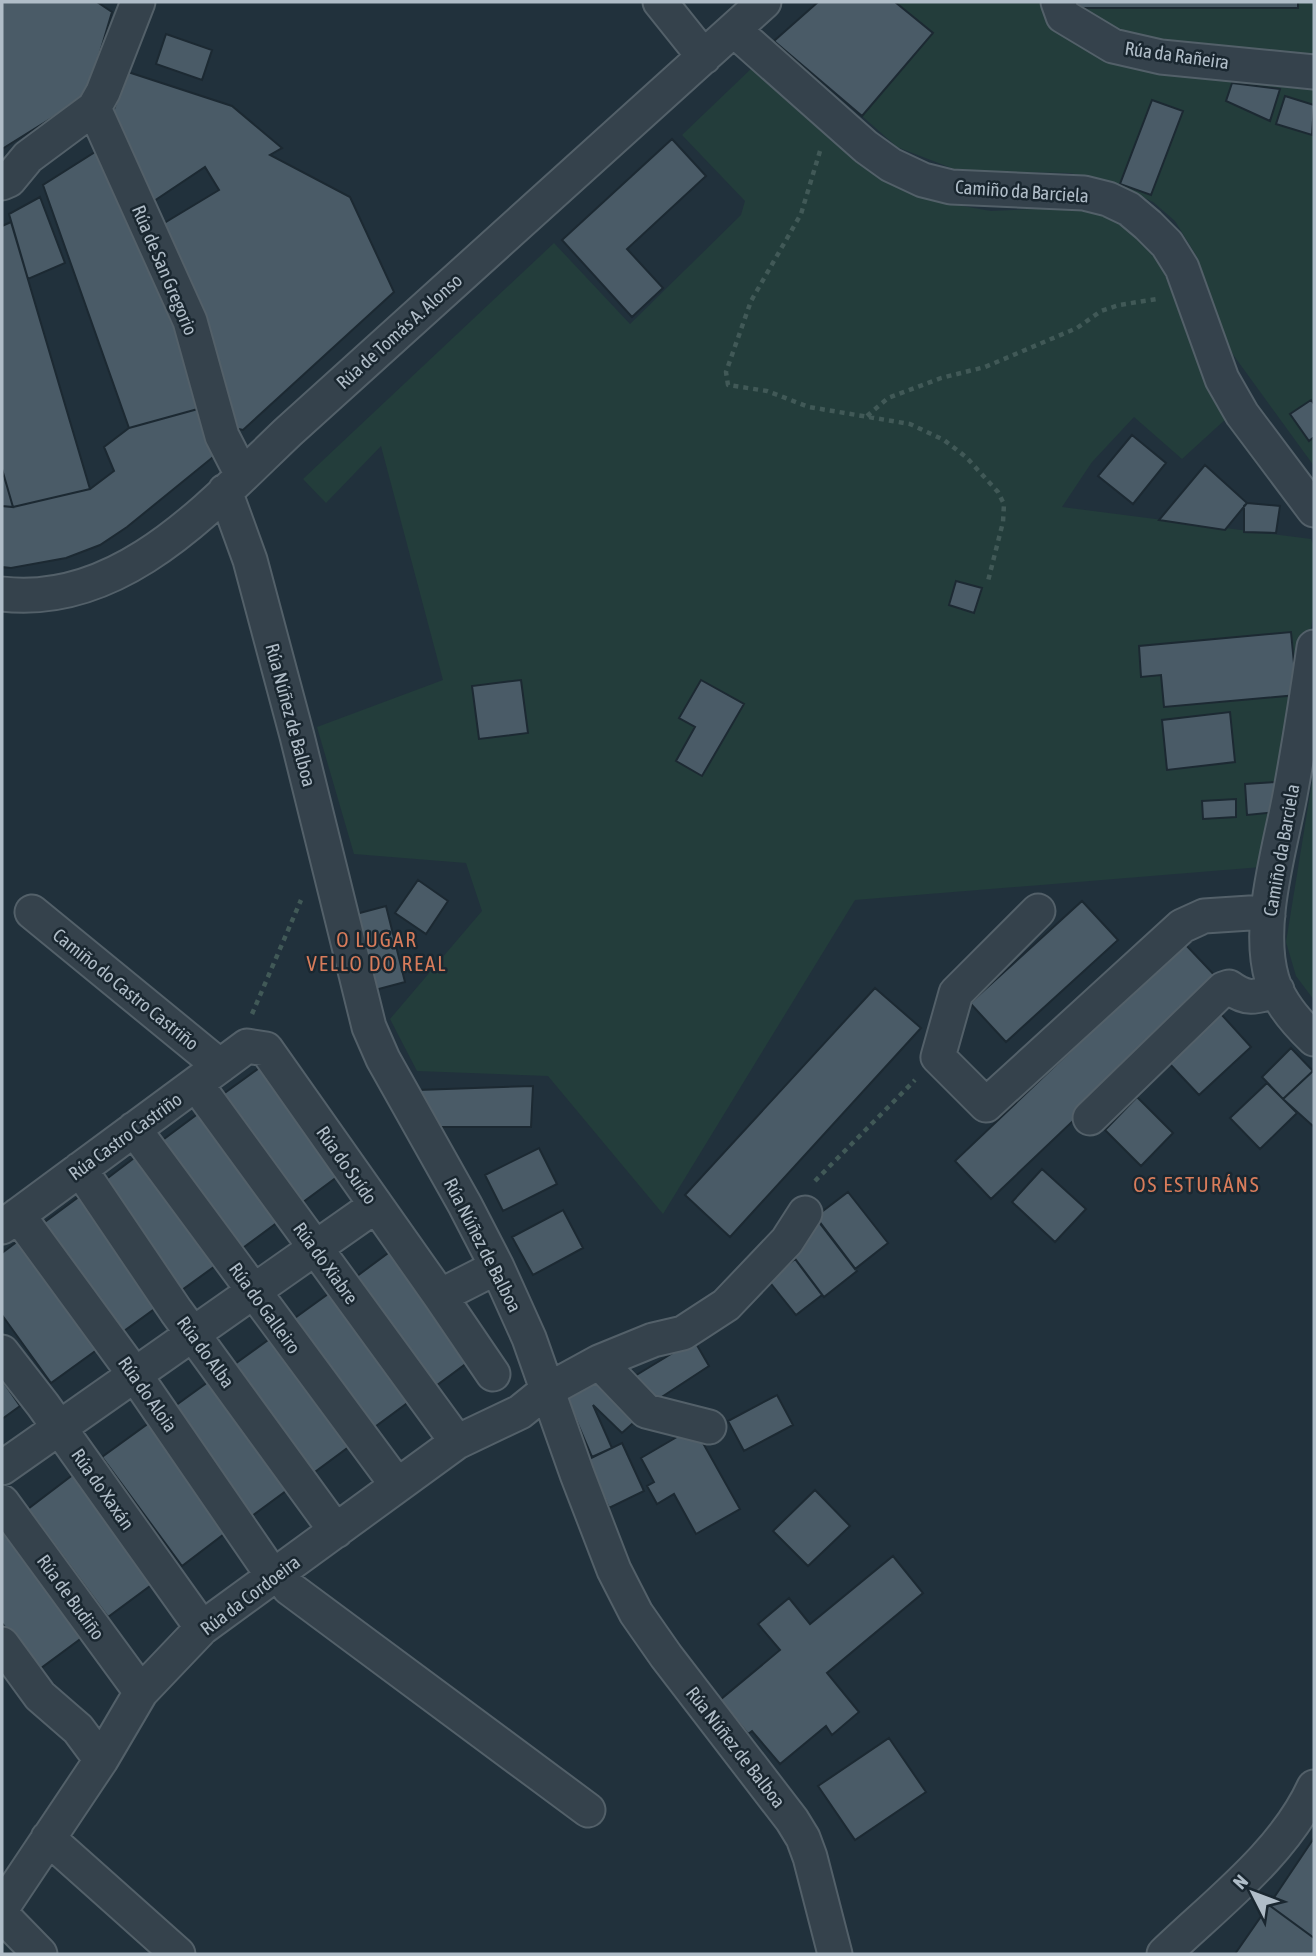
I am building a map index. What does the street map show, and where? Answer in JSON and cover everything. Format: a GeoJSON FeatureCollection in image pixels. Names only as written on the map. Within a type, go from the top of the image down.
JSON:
{"type":"FeatureCollection","features":[{"type":"Feature","properties":{"kind":"street"},"geometry":{"type":"LineString","coordinates":[[2,183],[9,180],[28,157],[94,108],[103,92],[138,2]]}},
{"type":"Feature","properties":{"kind":"street"},"geometry":{"type":"LineString","coordinates":[[660,2],[704,57]]}},
{"type":"Feature","properties":{"kind":"street","name":"Rúa de Tomás A. Alonso"},"geometry":{"type":"LineString","coordinates":[[2,594],[16,596],[68,592],[113,576],[160,547],[764,2]]}},
{"type":"Feature","properties":{"kind":"street","name":"Rúa da Rañeira"},"geometry":{"type":"LineString","coordinates":[[1058,2],[1063,16],[1113,46],[1161,57],[1314,72]]}},
{"type":"Feature","properties":{"kind":"street","name":"Camiño da Barciela"},"geometry":{"type":"LineString","coordinates":[[734,30],[827,113],[891,165],[923,180],[972,189],[1084,193],[1108,199],[1129,209],[1167,244],[1182,268],[1222,379],[1242,414],[1314,510]]}},
{"type":"Feature","properties":{"kind":"street","name":"Rúa de San Gregorio"},"geometry":{"type":"LineString","coordinates":[[94,108],[190,321],[234,483]]}},
{"type":"Feature","properties":{"kind":"street","name":"Rúa Núñez de Balboa"},"geometry":{"type":"LineString","coordinates":[[234,483],[250,560],[369,1027],[383,1059],[497,1267],[529,1338],[614,1570],[636,1613],[666,1656],[803,1838],[835,1954]]}},
{"type":"Feature","properties":{"kind":"street","name":"Camiño da Barciela"},"geometry":{"type":"LineString","coordinates":[[1314,647],[1268,915],[1267,950],[1272,980],[1277,990],[1292,1015],[1314,1040]]}},
{"type":"Feature","properties":{"kind":"street"},"geometry":{"type":"LineString","coordinates":[[1038,911],[956,993],[938,1058],[986,1105],[1182,926],[1204,916],[1250,913],[1268,915]]}},
{"type":"Feature","properties":{"kind":"street","name":"Camiño do Castro Castriño"},"geometry":{"type":"LineString","coordinates":[[32,912],[208,1075]]}},
{"type":"Feature","properties":{"kind":"street"},"geometry":{"type":"LineString","coordinates":[[1090,1118],[1223,989],[1229,987],[1241,996],[1255,997],[1277,990]]}},
{"type":"Feature","properties":{"kind":"street","name":"Rúa Castro Castriño"},"geometry":{"type":"LineString","coordinates":[[10,1221],[247,1046]]}},
{"type":"Feature","properties":{"kind":"street","name":"Rúa do Suído"},"geometry":{"type":"LineString","coordinates":[[247,1046],[266,1049],[493,1374]]}},
{"type":"Feature","properties":{"kind":"street","name":"Rúa do Xiabre"},"geometry":{"type":"LineString","coordinates":[[208,1075],[316,1248],[457,1442]]}},
{"type":"Feature","properties":{"kind":"street","name":"Rúa do Galleiro"},"geometry":{"type":"LineString","coordinates":[[134,1129],[397,1486]]}},
{"type":"Feature","properties":{"kind":"street","name":"Rúa do Alba"},"geometry":{"type":"LineString","coordinates":[[80,1170],[193,1334],[336,1531]]}},
{"type":"Feature","properties":{"kind":"street","name":"Rúa da Cordoeira"},"geometry":{"type":"LineString","coordinates":[[2,1908],[101,1760],[141,1692],[202,1628],[457,1442],[520,1412],[547,1391],[599,1362],[653,1340],[683,1333],[726,1306],[787,1241],[809,1198]]}},
{"type":"Feature","properties":{"kind":"street"},"geometry":{"type":"LineString","coordinates":[[2,1468],[375,1206]]}},
{"type":"Feature","properties":{"kind":"street","name":"Rúa do Aloia"},"geometry":{"type":"LineString","coordinates":[[10,1221],[135,1375],[276,1574],[289,1588],[587,1810]]}},
{"type":"Feature","properties":{"kind":"street"},"geometry":{"type":"LineString","coordinates":[[440,1296],[497,1267]]}},
{"type":"Feature","properties":{"kind":"street","name":"Rúa do Xaxán"},"geometry":{"type":"LineString","coordinates":[[2,1352],[60,1427],[202,1628]]}},
{"type":"Feature","properties":{"kind":"street"},"geometry":{"type":"LineString","coordinates":[[599,1362],[646,1411],[709,1427]]}},
{"type":"Feature","properties":{"kind":"street","name":"Rúa de Budiño"},"geometry":{"type":"LineString","coordinates":[[2,1502],[141,1692]]}},
{"type":"Feature","properties":{"kind":"street"},"geometry":{"type":"LineString","coordinates":[[2,1644],[40,1696],[78,1729],[101,1760]]}},
{"type":"Feature","properties":{"kind":"street"},"geometry":{"type":"LineString","coordinates":[[1164,1954],[1278,1846],[1304,1811],[1314,1787]]}},
{"type":"Feature","properties":{"kind":"street"},"geometry":{"type":"LineString","coordinates":[[48,1838],[178,1954]]}},
{"type":"Feature","properties":{"kind":"street"},"geometry":{"type":"LineString","coordinates":[[2,1916],[40,1954]]}},
{"type":"Feature","properties":{"kind":"path"},"geometry":{"type":"LineString","coordinates":[[827,113],[817,128],[816,138],[820,149],[801,214],[751,302],[726,372],[728,385],[767,391],[809,407],[910,424],[944,440],[966,457],[998,492],[1004,503],[1003,522],[988,581]]}},
{"type":"Feature","properties":{"kind":"path"},"geometry":{"type":"LineString","coordinates":[[867,416],[888,398],[941,378],[985,367],[1077,328],[1101,311],[1119,305],[1191,292]]}},
{"type":"Feature","properties":{"kind":"path"},"geometry":{"type":"LineString","coordinates":[[247,1046],[253,1011],[304,895]]}},
{"type":"Feature","properties":{"kind":"path"},"geometry":{"type":"LineString","coordinates":[[809,1198],[938,1058]]}},
{"type":"Feature","properties":{"kind":"green space"},"geometry":{"type":"Polygon","coordinates":[[[895,2],[1071,2],[1072,8],[1297,8],[1298,2],[1314,2],[1314,466],[1229,349],[1197,257],[1175,221],[1153,202],[1113,183],[1070,173],[959,171],[897,147],[862,116],[933,33],[895,2]]]}},
{"type":"Feature","properties":{"kind":"green space"},"geometry":{"type":"Polygon","coordinates":[[[754,66],[876,174],[929,200],[991,211],[1056,208],[1095,210],[1129,230],[1158,256],[1178,310],[1228,417],[1182,459],[1134,417],[1092,462],[1062,507],[1311,539],[1314,547],[1314,611],[1300,691],[1261,867],[855,900],[663,1214],[548,1076],[417,1071],[390,1019],[482,911],[466,863],[354,854],[317,727],[443,680],[381,446],[326,503],[303,479],[554,243],[630,324],[741,215],[745,201],[682,135],[754,66]]]}},
{"type":"Feature","properties":{"kind":"green space"},"geometry":{"type":"Polygon","coordinates":[[[1314,770],[1314,1000],[1296,976],[1286,942],[1314,770]]]}},
{"type":"Feature","properties":{"kind":"building"},"geometry":{"type":"Polygon","coordinates":[[[2,2],[97,2],[112,12],[87,96],[2,149],[2,2]]]}},
{"type":"Feature","properties":{"kind":"building"},"geometry":{"type":"Polygon","coordinates":[[[818,2],[895,2],[933,33],[862,116],[774,41],[818,2]]]}},
{"type":"Feature","properties":{"kind":"building"},"geometry":{"type":"Polygon","coordinates":[[[1071,2],[1298,2],[1298,8],[1071,8],[1071,2]]]}},
{"type":"Feature","properties":{"kind":"building"},"geometry":{"type":"Polygon","coordinates":[[[166,34],[212,50],[202,80],[156,64],[166,34]]]}},
{"type":"Feature","properties":{"kind":"building"},"geometry":{"type":"Polygon","coordinates":[[[128,72],[232,106],[282,148],[270,155],[350,197],[394,292],[243,430],[230,427],[161,225],[219,190],[205,167],[151,203],[111,117],[128,72]]]}},
{"type":"Feature","properties":{"kind":"building"},"geometry":{"type":"Polygon","coordinates":[[[1232,83],[1280,89],[1270,121],[1226,101],[1232,83]]]}},
{"type":"Feature","properties":{"kind":"building"},"geometry":{"type":"Polygon","coordinates":[[[1285,96],[1314,105],[1312,135],[1276,124],[1285,96]]]}},
{"type":"Feature","properties":{"kind":"building"},"geometry":{"type":"Polygon","coordinates":[[[1152,100],[1183,111],[1151,195],[1120,184],[1152,100]]]}},
{"type":"Feature","properties":{"kind":"building"},"geometry":{"type":"Polygon","coordinates":[[[672,139],[706,176],[627,249],[663,288],[632,317],[562,240],[672,139]]]}},
{"type":"Feature","properties":{"kind":"building"},"geometry":{"type":"Polygon","coordinates":[[[103,147],[180,324],[205,407],[129,428],[43,185],[103,147]]]}},
{"type":"Feature","properties":{"kind":"building"},"geometry":{"type":"Polygon","coordinates":[[[40,197],[65,263],[28,279],[9,214],[40,197]]]}},
{"type":"Feature","properties":{"kind":"building"},"geometry":{"type":"Polygon","coordinates":[[[11,222],[90,489],[13,507],[2,469],[2,226],[11,222]]]}},
{"type":"Feature","properties":{"kind":"building"},"geometry":{"type":"Polygon","coordinates":[[[1311,400],[1314,404],[1314,437],[1309,441],[1290,414],[1311,400]]]}},
{"type":"Feature","properties":{"kind":"building"},"geometry":{"type":"Polygon","coordinates":[[[205,407],[218,453],[127,527],[100,545],[66,558],[11,568],[2,567],[2,506],[13,507],[90,489],[114,471],[104,447],[129,428],[205,407]]]}},
{"type":"Feature","properties":{"kind":"building"},"geometry":{"type":"Polygon","coordinates":[[[1132,435],[1166,463],[1133,504],[1098,476],[1132,435]]]}},
{"type":"Feature","properties":{"kind":"building"},"geometry":{"type":"Polygon","coordinates":[[[1205,465],[1247,503],[1225,530],[1159,520],[1205,465]]]}},
{"type":"Feature","properties":{"kind":"building"},"geometry":{"type":"Polygon","coordinates":[[[2,469],[13,507],[2,506],[2,469]]]}},
{"type":"Feature","properties":{"kind":"building"},"geometry":{"type":"Polygon","coordinates":[[[1247,503],[1280,506],[1276,533],[1244,532],[1244,506],[1247,503]]]}},
{"type":"Feature","properties":{"kind":"building"},"geometry":{"type":"Polygon","coordinates":[[[956,581],[982,588],[974,613],[949,605],[956,581]]]}},
{"type":"Feature","properties":{"kind":"building"},"geometry":{"type":"Polygon","coordinates":[[[1291,632],[1297,695],[1164,707],[1161,675],[1141,677],[1139,646],[1291,632]]]}},
{"type":"Feature","properties":{"kind":"building"},"geometry":{"type":"Polygon","coordinates":[[[521,680],[528,733],[479,739],[472,686],[521,680]]]}},
{"type":"Feature","properties":{"kind":"building"},"geometry":{"type":"Polygon","coordinates":[[[701,680],[744,704],[702,776],[676,761],[695,727],[679,718],[701,680]]]}},
{"type":"Feature","properties":{"kind":"building"},"geometry":{"type":"Polygon","coordinates":[[[1230,712],[1235,762],[1167,770],[1162,720],[1230,712]]]}},
{"type":"Feature","properties":{"kind":"building"},"geometry":{"type":"Polygon","coordinates":[[[1275,782],[1278,812],[1247,815],[1245,784],[1275,782]]]}},
{"type":"Feature","properties":{"kind":"building"},"geometry":{"type":"Polygon","coordinates":[[[1236,799],[1236,817],[1203,819],[1202,801],[1236,799]]]}},
{"type":"Feature","properties":{"kind":"building"},"geometry":{"type":"Polygon","coordinates":[[[418,880],[448,901],[426,934],[395,913],[418,880]]]}},
{"type":"Feature","properties":{"kind":"building"},"geometry":{"type":"Polygon","coordinates":[[[1082,901],[1118,940],[1006,1042],[970,1003],[1082,901]]]}},
{"type":"Feature","properties":{"kind":"building"},"geometry":{"type":"Polygon","coordinates":[[[386,906],[405,982],[375,990],[356,914],[386,906]]]}},
{"type":"Feature","properties":{"kind":"building"},"geometry":{"type":"Polygon","coordinates":[[[1184,943],[1220,981],[991,1199],[955,1161],[1184,943]]]}},
{"type":"Feature","properties":{"kind":"building"},"geometry":{"type":"Polygon","coordinates":[[[875,988],[921,1028],[730,1237],[685,1195],[875,988]]]}},
{"type":"Feature","properties":{"kind":"building"},"geometry":{"type":"Polygon","coordinates":[[[1221,1014],[1251,1047],[1199,1095],[1168,1062],[1221,1014]]]}},
{"type":"Feature","properties":{"kind":"building"},"geometry":{"type":"Polygon","coordinates":[[[1291,1048],[1313,1071],[1283,1099],[1262,1077],[1291,1048]]]}},
{"type":"Feature","properties":{"kind":"building"},"geometry":{"type":"Polygon","coordinates":[[[262,1066],[341,1174],[295,1208],[215,1100],[262,1066]]]}},
{"type":"Feature","properties":{"kind":"building"},"geometry":{"type":"Polygon","coordinates":[[[1314,1072],[1314,1127],[1283,1099],[1314,1072]]]}},
{"type":"Feature","properties":{"kind":"building"},"geometry":{"type":"Polygon","coordinates":[[[1267,1083],[1297,1113],[1260,1149],[1230,1118],[1267,1083]]]}},
{"type":"Feature","properties":{"kind":"building"},"geometry":{"type":"Polygon","coordinates":[[[533,1086],[531,1127],[433,1127],[418,1090],[533,1086]]]}},
{"type":"Feature","properties":{"kind":"building"},"geometry":{"type":"Polygon","coordinates":[[[1137,1097],[1173,1133],[1141,1166],[1105,1130],[1137,1097]]]}},
{"type":"Feature","properties":{"kind":"building"},"geometry":{"type":"Polygon","coordinates":[[[203,1110],[282,1219],[236,1253],[156,1145],[203,1110]]]}},
{"type":"Feature","properties":{"kind":"building"},"geometry":{"type":"Polygon","coordinates":[[[539,1148],[557,1184],[503,1211],[485,1175],[539,1148]]]}},
{"type":"Feature","properties":{"kind":"building"},"geometry":{"type":"Polygon","coordinates":[[[142,1152],[222,1261],[175,1295],[96,1187],[142,1152]]]}},
{"type":"Feature","properties":{"kind":"building"},"geometry":{"type":"Polygon","coordinates":[[[1042,1169],[1086,1209],[1055,1242],[1012,1202],[1042,1169]]]}},
{"type":"Feature","properties":{"kind":"building"},"geometry":{"type":"Polygon","coordinates":[[[848,1192],[888,1243],[855,1269],[815,1217],[848,1192]]]}},
{"type":"Feature","properties":{"kind":"building"},"geometry":{"type":"Polygon","coordinates":[[[84,1193],[164,1302],[117,1336],[38,1227],[84,1193]]]}},
{"type":"Feature","properties":{"kind":"building"},"geometry":{"type":"Polygon","coordinates":[[[563,1210],[583,1248],[533,1275],[512,1237],[563,1210]]]}},
{"type":"Feature","properties":{"kind":"building"},"geometry":{"type":"Polygon","coordinates":[[[819,1221],[857,1271],[824,1297],[790,1252],[819,1221]]]}},
{"type":"Feature","properties":{"kind":"building"},"geometry":{"type":"Polygon","coordinates":[[[18,1241],[98,1349],[51,1383],[2,1315],[2,1253],[18,1241]]]}},
{"type":"Feature","properties":{"kind":"building"},"geometry":{"type":"Polygon","coordinates":[[[395,1248],[475,1357],[429,1391],[349,1282],[395,1248]]]}},
{"type":"Feature","properties":{"kind":"building"},"geometry":{"type":"Polygon","coordinates":[[[795,1259],[822,1295],[796,1315],[768,1280],[795,1259]]]}},
{"type":"Feature","properties":{"kind":"building"},"geometry":{"type":"Polygon","coordinates":[[[335,1289],[414,1398],[368,1432],[288,1323],[335,1289]]]}},
{"type":"Feature","properties":{"kind":"building"},"geometry":{"type":"Polygon","coordinates":[[[275,1335],[354,1443],[308,1477],[228,1369],[275,1335]]]}},
{"type":"Feature","properties":{"kind":"building"},"geometry":{"type":"Polygon","coordinates":[[[694,1340],[709,1366],[654,1402],[625,1382],[694,1340]]]}},
{"type":"Feature","properties":{"kind":"building"},"geometry":{"type":"Polygon","coordinates":[[[215,1377],[294,1485],[248,1519],[168,1411],[215,1377]]]}},
{"type":"Feature","properties":{"kind":"building"},"geometry":{"type":"Polygon","coordinates":[[[2,1380],[20,1406],[2,1419],[2,1380]]]}},
{"type":"Feature","properties":{"kind":"building"},"geometry":{"type":"Polygon","coordinates":[[[601,1380],[641,1416],[622,1433],[593,1405],[612,1448],[592,1457],[565,1394],[601,1380]]]}},
{"type":"Feature","properties":{"kind":"building"},"geometry":{"type":"Polygon","coordinates":[[[777,1395],[793,1425],[744,1451],[728,1421],[777,1395]]]}},
{"type":"Feature","properties":{"kind":"building"},"geometry":{"type":"Polygon","coordinates":[[[149,1423],[228,1531],[182,1566],[102,1457],[149,1423]]]}},
{"type":"Feature","properties":{"kind":"building"},"geometry":{"type":"Polygon","coordinates":[[[694,1427],[740,1509],[696,1534],[674,1494],[657,1504],[647,1486],[654,1482],[641,1458],[694,1427]]]}},
{"type":"Feature","properties":{"kind":"building"},"geometry":{"type":"Polygon","coordinates":[[[622,1443],[644,1491],[609,1508],[587,1460],[622,1443]]]}},
{"type":"Feature","properties":{"kind":"building"},"geometry":{"type":"Polygon","coordinates":[[[74,1474],[154,1583],[108,1617],[28,1509],[74,1474]]]}},
{"type":"Feature","properties":{"kind":"building"},"geometry":{"type":"Polygon","coordinates":[[[815,1490],[850,1526],[808,1566],[773,1531],[815,1490]]]}},
{"type":"Feature","properties":{"kind":"building"},"geometry":{"type":"Polygon","coordinates":[[[4,1528],[83,1637],[37,1671],[2,1623],[4,1528]]]}},
{"type":"Feature","properties":{"kind":"building"},"geometry":{"type":"Polygon","coordinates":[[[893,1556],[923,1593],[827,1673],[859,1712],[832,1735],[826,1726],[780,1764],[752,1731],[748,1734],[720,1700],[780,1650],[758,1624],[789,1598],[810,1624],[893,1556]]]}},
{"type":"Feature","properties":{"kind":"building"},"geometry":{"type":"Polygon","coordinates":[[[889,1738],[926,1792],[855,1840],[818,1786],[889,1738]]]}},
{"type":"Feature","properties":{"kind":"building"},"geometry":{"type":"Polygon","coordinates":[[[1314,1838],[1314,1938],[1269,1905],[1314,1838]]]}},
{"type":"Feature","properties":{"kind":"building"},"geometry":{"type":"Polygon","coordinates":[[[1269,1905],[1314,1938],[1314,1954],[1235,1954],[1269,1905]]]}},
{"type":"Feature","properties":{"kind":"district","name":"O LUGAR VELLO DO REAL"},"geometry":{"type":"Point","coordinates":[377,952]}},
{"type":"Feature","properties":{"kind":"district","name":"OS ESTURÁNS"},"geometry":{"type":"Point","coordinates":[1197,1185]}}]}
